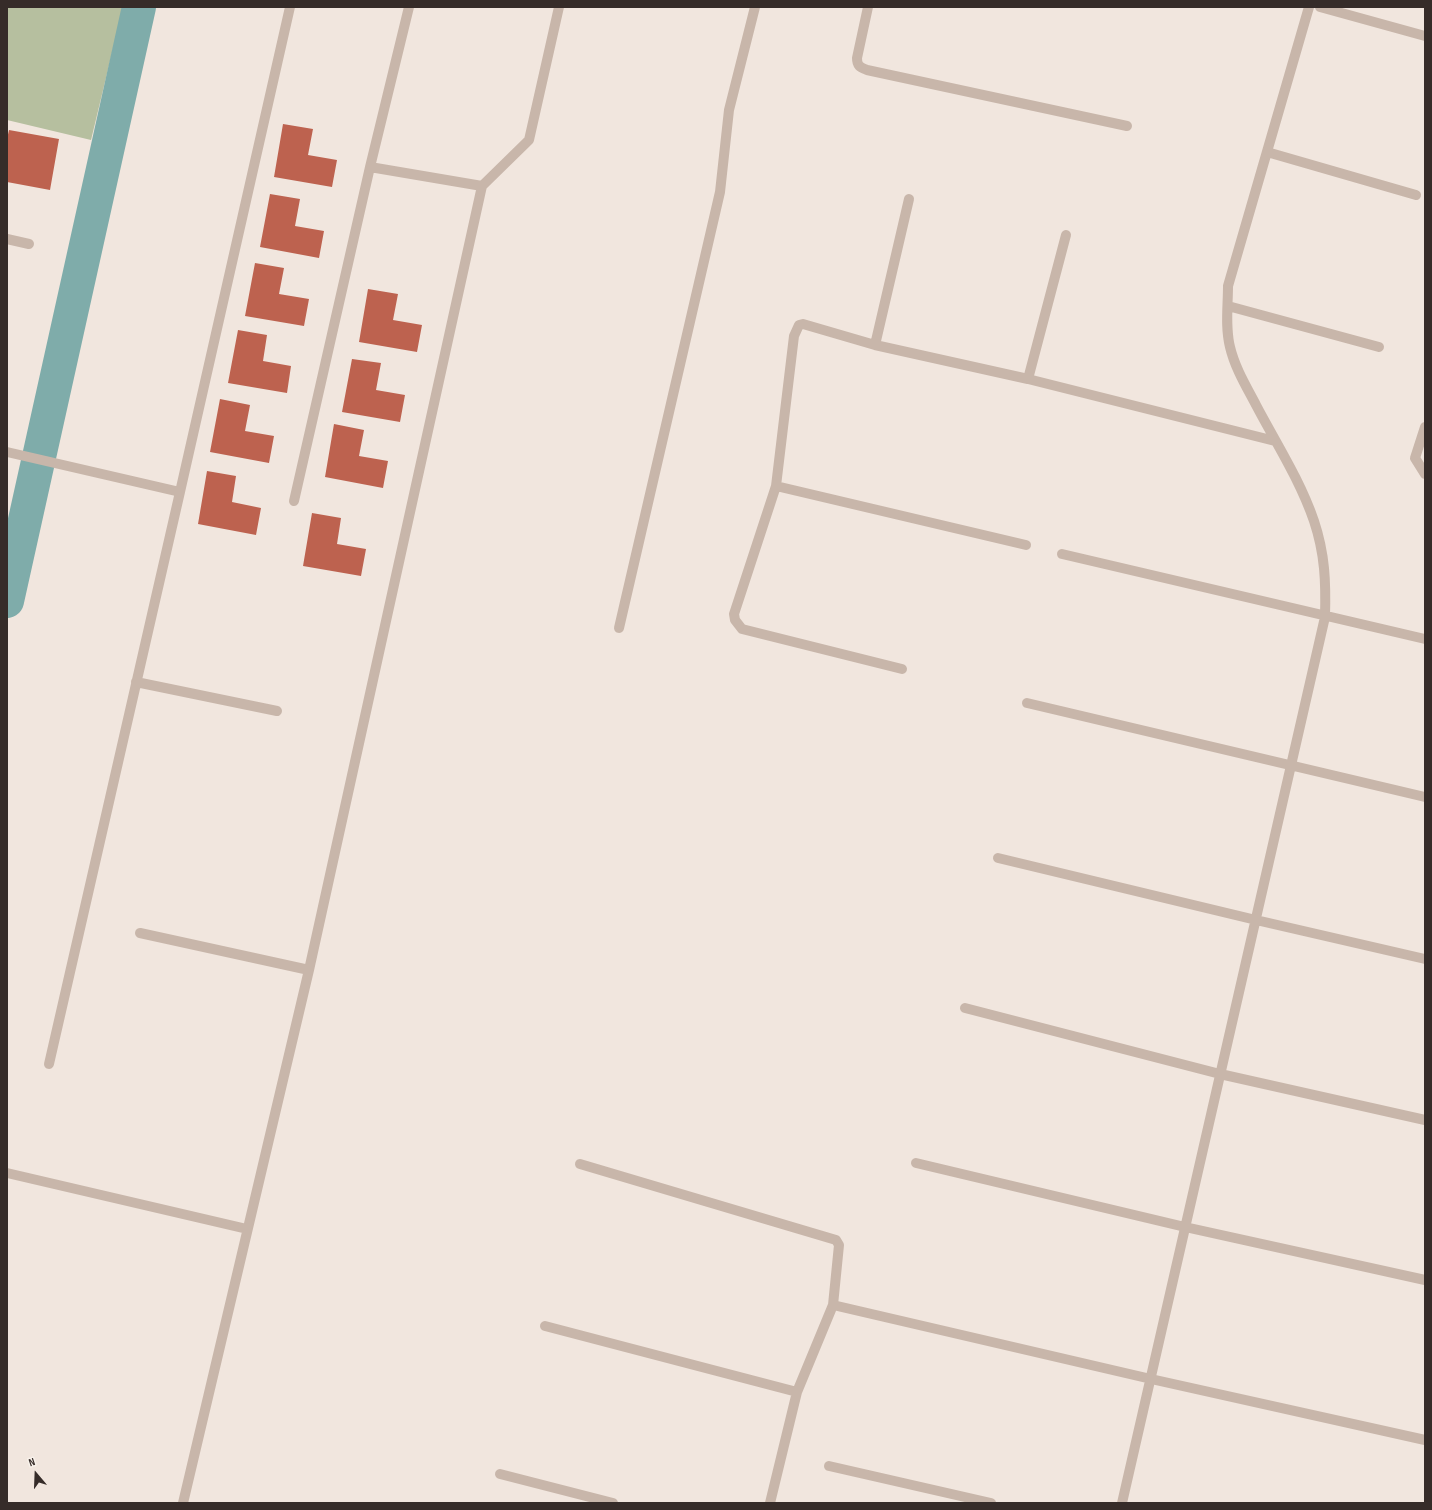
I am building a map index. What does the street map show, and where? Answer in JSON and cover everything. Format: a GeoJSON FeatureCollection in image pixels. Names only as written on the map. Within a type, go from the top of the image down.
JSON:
{"type":"FeatureCollection","features":[{"type":"Feature","properties":{"kind":"street"},"geometry":{"type":"LineString","coordinates":[[49,1064],[290,7]]}},
{"type":"Feature","properties":{"kind":"street"},"geometry":{"type":"LineString","coordinates":[[294,501],[370,167],[409,7]]}},
{"type":"Feature","properties":{"kind":"street"},"geometry":{"type":"LineString","coordinates":[[183,1503],[309,970],[482,186],[529,140],[559,7]]}},
{"type":"Feature","properties":{"kind":"street"},"geometry":{"type":"LineString","coordinates":[[619,628],[720,192],[729,110],[755,7]]}},
{"type":"Feature","properties":{"kind":"street"},"geometry":{"type":"LineString","coordinates":[[868,7],[857,58],[859,67],[867,70],[1127,126]]}},
{"type":"Feature","properties":{"kind":"street"},"geometry":{"type":"LineString","coordinates":[[1122,1503],[1325,617],[1326,578],[1319,538],[1308,504],[1240,377],[1230,346],[1227,317],[1228,286],[1309,7]]}},
{"type":"Feature","properties":{"kind":"street"},"geometry":{"type":"LineString","coordinates":[[1320,7],[1425,36]]}},
{"type":"Feature","properties":{"kind":"street"},"geometry":{"type":"LineString","coordinates":[[1267,152],[1416,195]]}},
{"type":"Feature","properties":{"kind":"street"},"geometry":{"type":"LineString","coordinates":[[370,167],[482,186]]}},
{"type":"Feature","properties":{"kind":"street"},"geometry":{"type":"LineString","coordinates":[[875,345],[909,199]]}},
{"type":"Feature","properties":{"kind":"street"},"geometry":{"type":"LineString","coordinates":[[1028,379],[1066,235]]}},
{"type":"Feature","properties":{"kind":"street"},"geometry":{"type":"LineString","coordinates":[[7,239],[29,244]]}},
{"type":"Feature","properties":{"kind":"street"},"geometry":{"type":"LineString","coordinates":[[1228,306],[1379,347]]}},
{"type":"Feature","properties":{"kind":"street"},"geometry":{"type":"LineString","coordinates":[[902,669],[742,629],[735,620],[734,614],[776,486],[794,336],[797,328],[803,324],[875,345],[1028,379],[1275,441]]}},
{"type":"Feature","properties":{"kind":"street"},"geometry":{"type":"LineString","coordinates":[[1425,427],[1415,458],[1425,474]]}},
{"type":"Feature","properties":{"kind":"street"},"geometry":{"type":"LineString","coordinates":[[7,452],[180,492]]}},
{"type":"Feature","properties":{"kind":"street"},"geometry":{"type":"LineString","coordinates":[[776,486],[1026,546]]}},
{"type":"Feature","properties":{"kind":"street"},"geometry":{"type":"LineString","coordinates":[[1062,554],[1325,617],[1425,639]]}},
{"type":"Feature","properties":{"kind":"street"},"geometry":{"type":"LineString","coordinates":[[136,682],[277,711]]}},
{"type":"Feature","properties":{"kind":"street"},"geometry":{"type":"LineString","coordinates":[[1027,703],[1425,797]]}},
{"type":"Feature","properties":{"kind":"street"},"geometry":{"type":"LineString","coordinates":[[998,858],[1256,920],[1425,958]]}},
{"type":"Feature","properties":{"kind":"street"},"geometry":{"type":"LineString","coordinates":[[140,933],[309,970]]}},
{"type":"Feature","properties":{"kind":"street"},"geometry":{"type":"LineString","coordinates":[[965,1008],[1220,1074],[1425,1120]]}},
{"type":"Feature","properties":{"kind":"street"},"geometry":{"type":"LineString","coordinates":[[916,1163],[1425,1280]]}},
{"type":"Feature","properties":{"kind":"street"},"geometry":{"type":"LineString","coordinates":[[580,1164],[836,1240],[839,1245],[833,1305],[797,1392],[770,1503]]}},
{"type":"Feature","properties":{"kind":"street"},"geometry":{"type":"LineString","coordinates":[[7,1173],[247,1229]]}},
{"type":"Feature","properties":{"kind":"street"},"geometry":{"type":"LineString","coordinates":[[833,1305],[1151,1379],[1425,1440]]}},
{"type":"Feature","properties":{"kind":"street"},"geometry":{"type":"LineString","coordinates":[[544,1326],[797,1392]]}},
{"type":"Feature","properties":{"kind":"street"},"geometry":{"type":"LineString","coordinates":[[829,1466],[991,1503]]}},
{"type":"Feature","properties":{"kind":"street"},"geometry":{"type":"LineString","coordinates":[[500,1474],[613,1503]]}},
{"type":"Feature","properties":{"kind":"green space"},"geometry":{"type":"Polygon","coordinates":[[[7,7],[123,7],[91,140],[7,120],[7,7]]]}},
{"type":"Feature","properties":{"kind":"building"},"geometry":{"type":"Polygon","coordinates":[[[283,124],[313,129],[308,155],[337,160],[332,187],[274,177],[283,124]]]}},
{"type":"Feature","properties":{"kind":"building"},"geometry":{"type":"Polygon","coordinates":[[[9,130],[59,139],[50,190],[7,182],[7,139],[9,130]]]}},
{"type":"Feature","properties":{"kind":"building"},"geometry":{"type":"Polygon","coordinates":[[[270,194],[300,199],[295,226],[324,231],[319,258],[260,247],[270,194]]]}},
{"type":"Feature","properties":{"kind":"building"},"geometry":{"type":"Polygon","coordinates":[[[255,263],[284,268],[279,294],[309,299],[304,326],[245,316],[255,263]]]}},
{"type":"Feature","properties":{"kind":"building"},"geometry":{"type":"Polygon","coordinates":[[[368,289],[398,294],[393,320],[422,325],[417,352],[359,342],[368,289]]]}},
{"type":"Feature","properties":{"kind":"building"},"geometry":{"type":"Polygon","coordinates":[[[238,330],[267,335],[263,361],[291,366],[287,393],[228,383],[238,330]]]}},
{"type":"Feature","properties":{"kind":"building"},"geometry":{"type":"Polygon","coordinates":[[[352,359],[381,363],[376,390],[405,395],[400,422],[342,412],[352,359]]]}},
{"type":"Feature","properties":{"kind":"building"},"geometry":{"type":"Polygon","coordinates":[[[220,399],[250,405],[245,431],[274,436],[269,463],[210,452],[220,399]]]}},
{"type":"Feature","properties":{"kind":"building"},"geometry":{"type":"Polygon","coordinates":[[[334,424],[364,430],[359,456],[388,461],[383,488],[325,477],[334,424]]]}},
{"type":"Feature","properties":{"kind":"building"},"geometry":{"type":"Polygon","coordinates":[[[207,471],[236,476],[232,502],[261,508],[256,535],[198,524],[207,471]]]}},
{"type":"Feature","properties":{"kind":"building"},"geometry":{"type":"Polygon","coordinates":[[[312,513],[341,518],[337,544],[366,549],[361,576],[303,566],[312,513]]]}},
{"type":"Feature","properties":{"kind":"waterway"},"geometry":{"type":"LineString","coordinates":[[7,601],[139,7]]}}]}
